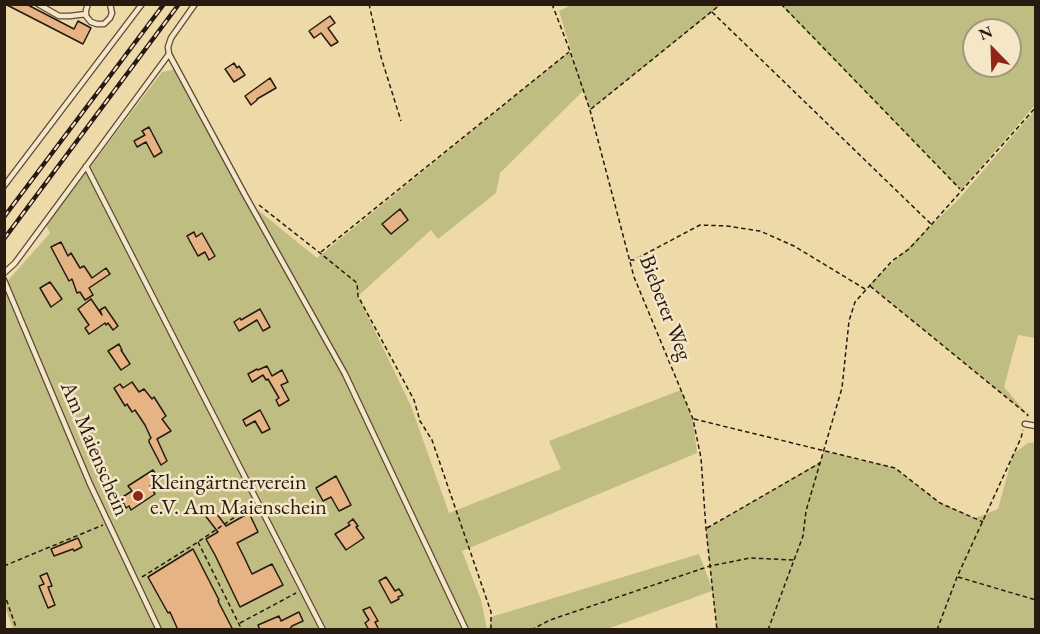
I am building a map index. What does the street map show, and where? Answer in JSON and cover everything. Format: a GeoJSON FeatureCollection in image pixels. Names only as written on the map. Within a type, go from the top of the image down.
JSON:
{"type":"FeatureCollection","features":[{"type":"Feature","properties":{"kind":"lane"},"geometry":{"type":"LineString","coordinates":[[38,4],[59,16],[86,14]]}},
{"type":"Feature","properties":{"kind":"lane"},"geometry":{"type":"LineString","coordinates":[[87,4],[86,14],[91,22],[97,24],[104,24],[110,19],[112,13],[110,4]]}},
{"type":"Feature","properties":{"kind":"lane"},"geometry":{"type":"LineString","coordinates":[[4,186],[141,4]]}},
{"type":"Feature","properties":{"kind":"lane"},"geometry":{"type":"LineString","coordinates":[[195,4],[171,38],[168,47],[169,54],[345,374],[466,630]]}},
{"type":"Feature","properties":{"kind":"lane"},"geometry":{"type":"LineString","coordinates":[[4,273],[15,262],[169,54]]}},
{"type":"Feature","properties":{"kind":"lane"},"geometry":{"type":"LineString","coordinates":[[86,166],[323,630]]}},
{"type":"Feature","properties":{"kind":"lane","name":"Am Maienschein"},"geometry":{"type":"LineString","coordinates":[[4,280],[90,484],[159,630]]}},
{"type":"Feature","properties":{"kind":"lane"},"geometry":{"type":"LineString","coordinates":[[1025,424],[1035,426]]}},
{"type":"Feature","properties":{"kind":"path"},"geometry":{"type":"LineString","coordinates":[[369,4],[381,57],[401,121]]}},
{"type":"Feature","properties":{"kind":"path","name":"Bieberer Weg"},"geometry":{"type":"LineString","coordinates":[[552,4],[590,110],[634,277],[693,419],[701,458],[717,630]]}},
{"type":"Feature","properties":{"kind":"path"},"geometry":{"type":"LineString","coordinates":[[590,110],[721,4]]}},
{"type":"Feature","properties":{"kind":"path"},"geometry":{"type":"LineString","coordinates":[[781,4],[961,190]]}},
{"type":"Feature","properties":{"kind":"path"},"geometry":{"type":"LineString","coordinates":[[712,12],[931,225]]}},
{"type":"Feature","properties":{"kind":"path"},"geometry":{"type":"LineString","coordinates":[[320,252],[570,51]]}},
{"type":"Feature","properties":{"kind":"path"},"geometry":{"type":"LineString","coordinates":[[768,630],[803,536],[806,511],[842,388],[849,321],[855,302],[892,261],[909,249],[1035,107]]}},
{"type":"Feature","properties":{"kind":"path"},"geometry":{"type":"LineString","coordinates":[[245,195],[357,283],[358,296],[414,400],[420,421],[432,440],[491,612],[491,630]]}},
{"type":"Feature","properties":{"kind":"path"},"geometry":{"type":"LineString","coordinates":[[629,260],[634,260],[700,225],[727,226],[760,231],[794,246],[866,289]]}},
{"type":"Feature","properties":{"kind":"path"},"geometry":{"type":"LineString","coordinates":[[869,285],[1028,415],[1020,438],[957,577],[937,630]]}},
{"type":"Feature","properties":{"kind":"path"},"geometry":{"type":"LineString","coordinates":[[693,419],[895,468],[940,503],[982,522]]}},
{"type":"Feature","properties":{"kind":"path"},"geometry":{"type":"LineString","coordinates":[[706,529],[820,462]]}},
{"type":"Feature","properties":{"kind":"path"},"geometry":{"type":"LineString","coordinates":[[140,579],[245,510],[253,508],[257,513]]}},
{"type":"Feature","properties":{"kind":"path"},"geometry":{"type":"LineString","coordinates":[[4,566],[108,523]]}},
{"type":"Feature","properties":{"kind":"path"},"geometry":{"type":"LineString","coordinates":[[198,542],[242,630]]}},
{"type":"Feature","properties":{"kind":"path"},"geometry":{"type":"LineString","coordinates":[[531,630],[550,620],[711,566],[750,558],[794,560]]}},
{"type":"Feature","properties":{"kind":"path"},"geometry":{"type":"LineString","coordinates":[[957,577],[1035,600]]}},
{"type":"Feature","properties":{"kind":"path"},"geometry":{"type":"LineString","coordinates":[[239,623],[298,592]]}},
{"type":"Feature","properties":{"kind":"path"},"geometry":{"type":"LineString","coordinates":[[4,593],[17,630]]}},
{"type":"Feature","properties":{"kind":"shaded area"},"geometry":{"type":"Polygon","coordinates":[[[573,4],[721,5],[590,110],[583,91],[500,173],[496,193],[438,239],[431,230],[358,296],[411,406],[449,513],[561,469],[549,441],[681,390],[693,421],[697,453],[462,551],[481,600],[487,629],[13,629],[4,604],[4,285],[50,233],[46,225],[162,72],[176,69],[243,198],[317,258],[570,51],[576,67],[559,11],[573,4]]]}},
{"type":"Feature","properties":{"kind":"shaded area"},"geometry":{"type":"Polygon","coordinates":[[[781,5],[1035,5],[1035,105],[961,190],[781,5]]]}},
{"type":"Feature","properties":{"kind":"shaded area"},"geometry":{"type":"Polygon","coordinates":[[[1035,110],[1035,338],[1018,335],[1004,387],[1028,415],[869,285],[958,200],[1035,110]]]}},
{"type":"Feature","properties":{"kind":"shaded area"},"geometry":{"type":"Polygon","coordinates":[[[1035,442],[1035,629],[717,629],[712,591],[607,629],[489,629],[491,617],[699,554],[712,588],[706,529],[820,462],[824,451],[895,468],[940,503],[975,518],[998,509],[1013,454],[1028,443],[1035,442]]]}},
{"type":"Feature","properties":{"kind":"building"},"geometry":{"type":"Polygon","coordinates":[[[5,4],[26,4],[74,29],[78,21],[91,28],[83,44],[5,4]]]}},
{"type":"Feature","properties":{"kind":"building"},"geometry":{"type":"Polygon","coordinates":[[[330,16],[335,23],[328,28],[338,42],[331,46],[321,33],[314,38],[309,31],[330,16]]]}},
{"type":"Feature","properties":{"kind":"building"},"geometry":{"type":"Polygon","coordinates":[[[234,63],[245,75],[234,82],[225,69],[234,63]]]}},
{"type":"Feature","properties":{"kind":"building"},"geometry":{"type":"Polygon","coordinates":[[[270,78],[276,88],[251,105],[245,96],[270,78]]]}},
{"type":"Feature","properties":{"kind":"building"},"geometry":{"type":"Polygon","coordinates":[[[149,127],[162,152],[154,157],[146,142],[137,147],[134,141],[145,135],[142,131],[149,127]]]}},
{"type":"Feature","properties":{"kind":"building"},"geometry":{"type":"Polygon","coordinates":[[[400,209],[408,220],[391,234],[382,224],[400,209]]]}},
{"type":"Feature","properties":{"kind":"building"},"geometry":{"type":"Polygon","coordinates":[[[194,232],[196,237],[202,233],[215,256],[209,260],[205,252],[198,256],[187,236],[194,232]]]}},
{"type":"Feature","properties":{"kind":"building"},"geometry":{"type":"Polygon","coordinates":[[[61,242],[68,256],[71,253],[80,268],[84,266],[92,278],[106,268],[110,274],[89,288],[93,295],[85,300],[80,292],[77,293],[72,279],[69,281],[51,247],[61,242]]]}},
{"type":"Feature","properties":{"kind":"building"},"geometry":{"type":"Polygon","coordinates":[[[50,282],[62,299],[51,307],[40,288],[50,282]]]}},
{"type":"Feature","properties":{"kind":"building"},"geometry":{"type":"Polygon","coordinates":[[[91,299],[102,315],[100,310],[105,307],[118,326],[113,330],[108,323],[106,325],[105,323],[89,334],[85,328],[89,325],[78,309],[91,299]]]}},
{"type":"Feature","properties":{"kind":"building"},"geometry":{"type":"Polygon","coordinates":[[[260,309],[270,327],[263,331],[257,320],[239,331],[234,322],[260,309]]]}},
{"type":"Feature","properties":{"kind":"building"},"geometry":{"type":"Polygon","coordinates":[[[119,344],[130,364],[121,370],[108,351],[119,344]]]}},
{"type":"Feature","properties":{"kind":"building"},"geometry":{"type":"Polygon","coordinates":[[[267,366],[272,376],[282,370],[288,382],[281,385],[289,400],[279,406],[276,400],[279,398],[268,379],[266,380],[263,375],[252,382],[248,374],[267,366]]]}},
{"type":"Feature","properties":{"kind":"building"},"geometry":{"type":"Polygon","coordinates":[[[132,382],[139,392],[144,389],[152,399],[154,397],[166,416],[162,419],[171,431],[157,439],[167,461],[161,465],[149,442],[151,438],[145,425],[135,410],[132,412],[127,404],[125,406],[114,388],[120,384],[123,388],[132,382]]]}},
{"type":"Feature","properties":{"kind":"building"},"geometry":{"type":"Polygon","coordinates":[[[260,410],[270,429],[262,433],[255,421],[246,426],[243,420],[260,410]]]}},
{"type":"Feature","properties":{"kind":"building","name":"Kleingärtnerverein e.V. Am Maienschein"},"geometry":{"type":"Polygon","coordinates":[[[153,470],[160,480],[150,486],[155,494],[131,510],[129,506],[126,508],[121,498],[132,491],[128,486],[153,470]]]}},
{"type":"Feature","properties":{"kind":"building"},"geometry":{"type":"Polygon","coordinates":[[[336,476],[351,505],[339,511],[331,497],[323,501],[316,488],[336,476]]]}},
{"type":"Feature","properties":{"kind":"building"},"geometry":{"type":"Polygon","coordinates":[[[213,509],[226,526],[249,513],[258,532],[237,543],[252,574],[272,564],[283,585],[240,607],[206,539],[218,532],[204,514],[213,509]]]}},
{"type":"Feature","properties":{"kind":"building"},"geometry":{"type":"Polygon","coordinates":[[[353,519],[364,538],[346,550],[335,534],[350,525],[348,523],[353,519]]]}},
{"type":"Feature","properties":{"kind":"building"},"geometry":{"type":"Polygon","coordinates":[[[78,538],[82,547],[54,556],[51,549],[78,538]]]}},
{"type":"Feature","properties":{"kind":"building"},"geometry":{"type":"Polygon","coordinates":[[[193,549],[233,630],[178,630],[170,612],[168,613],[148,577],[193,549]]]}},
{"type":"Feature","properties":{"kind":"building"},"geometry":{"type":"Polygon","coordinates":[[[47,573],[52,586],[48,587],[55,605],[48,608],[39,586],[44,584],[40,576],[47,573]]]}},
{"type":"Feature","properties":{"kind":"building"},"geometry":{"type":"Polygon","coordinates":[[[386,577],[395,591],[399,589],[403,595],[391,603],[379,581],[386,577]]]}},
{"type":"Feature","properties":{"kind":"building"},"geometry":{"type":"Polygon","coordinates":[[[370,607],[378,621],[375,622],[379,630],[369,630],[365,623],[369,620],[363,610],[370,607]]]}},
{"type":"Feature","properties":{"kind":"building"},"geometry":{"type":"Polygon","coordinates":[[[299,612],[303,621],[289,630],[260,630],[258,625],[279,616],[281,621],[299,612]]]}},
{"type":"Feature","properties":{"kind":"railway"},"geometry":{"type":"LineString","coordinates":[[4,217],[164,4]]}},
{"type":"Feature","properties":{"kind":"railway"},"geometry":{"type":"LineString","coordinates":[[4,239],[179,4]]}},
{"type":"Feature","properties":{"kind":"place","name":"Kleingärtnerverein e.V. Am Maienschein"},"geometry":{"type":"Point","coordinates":[138,496]}}]}
